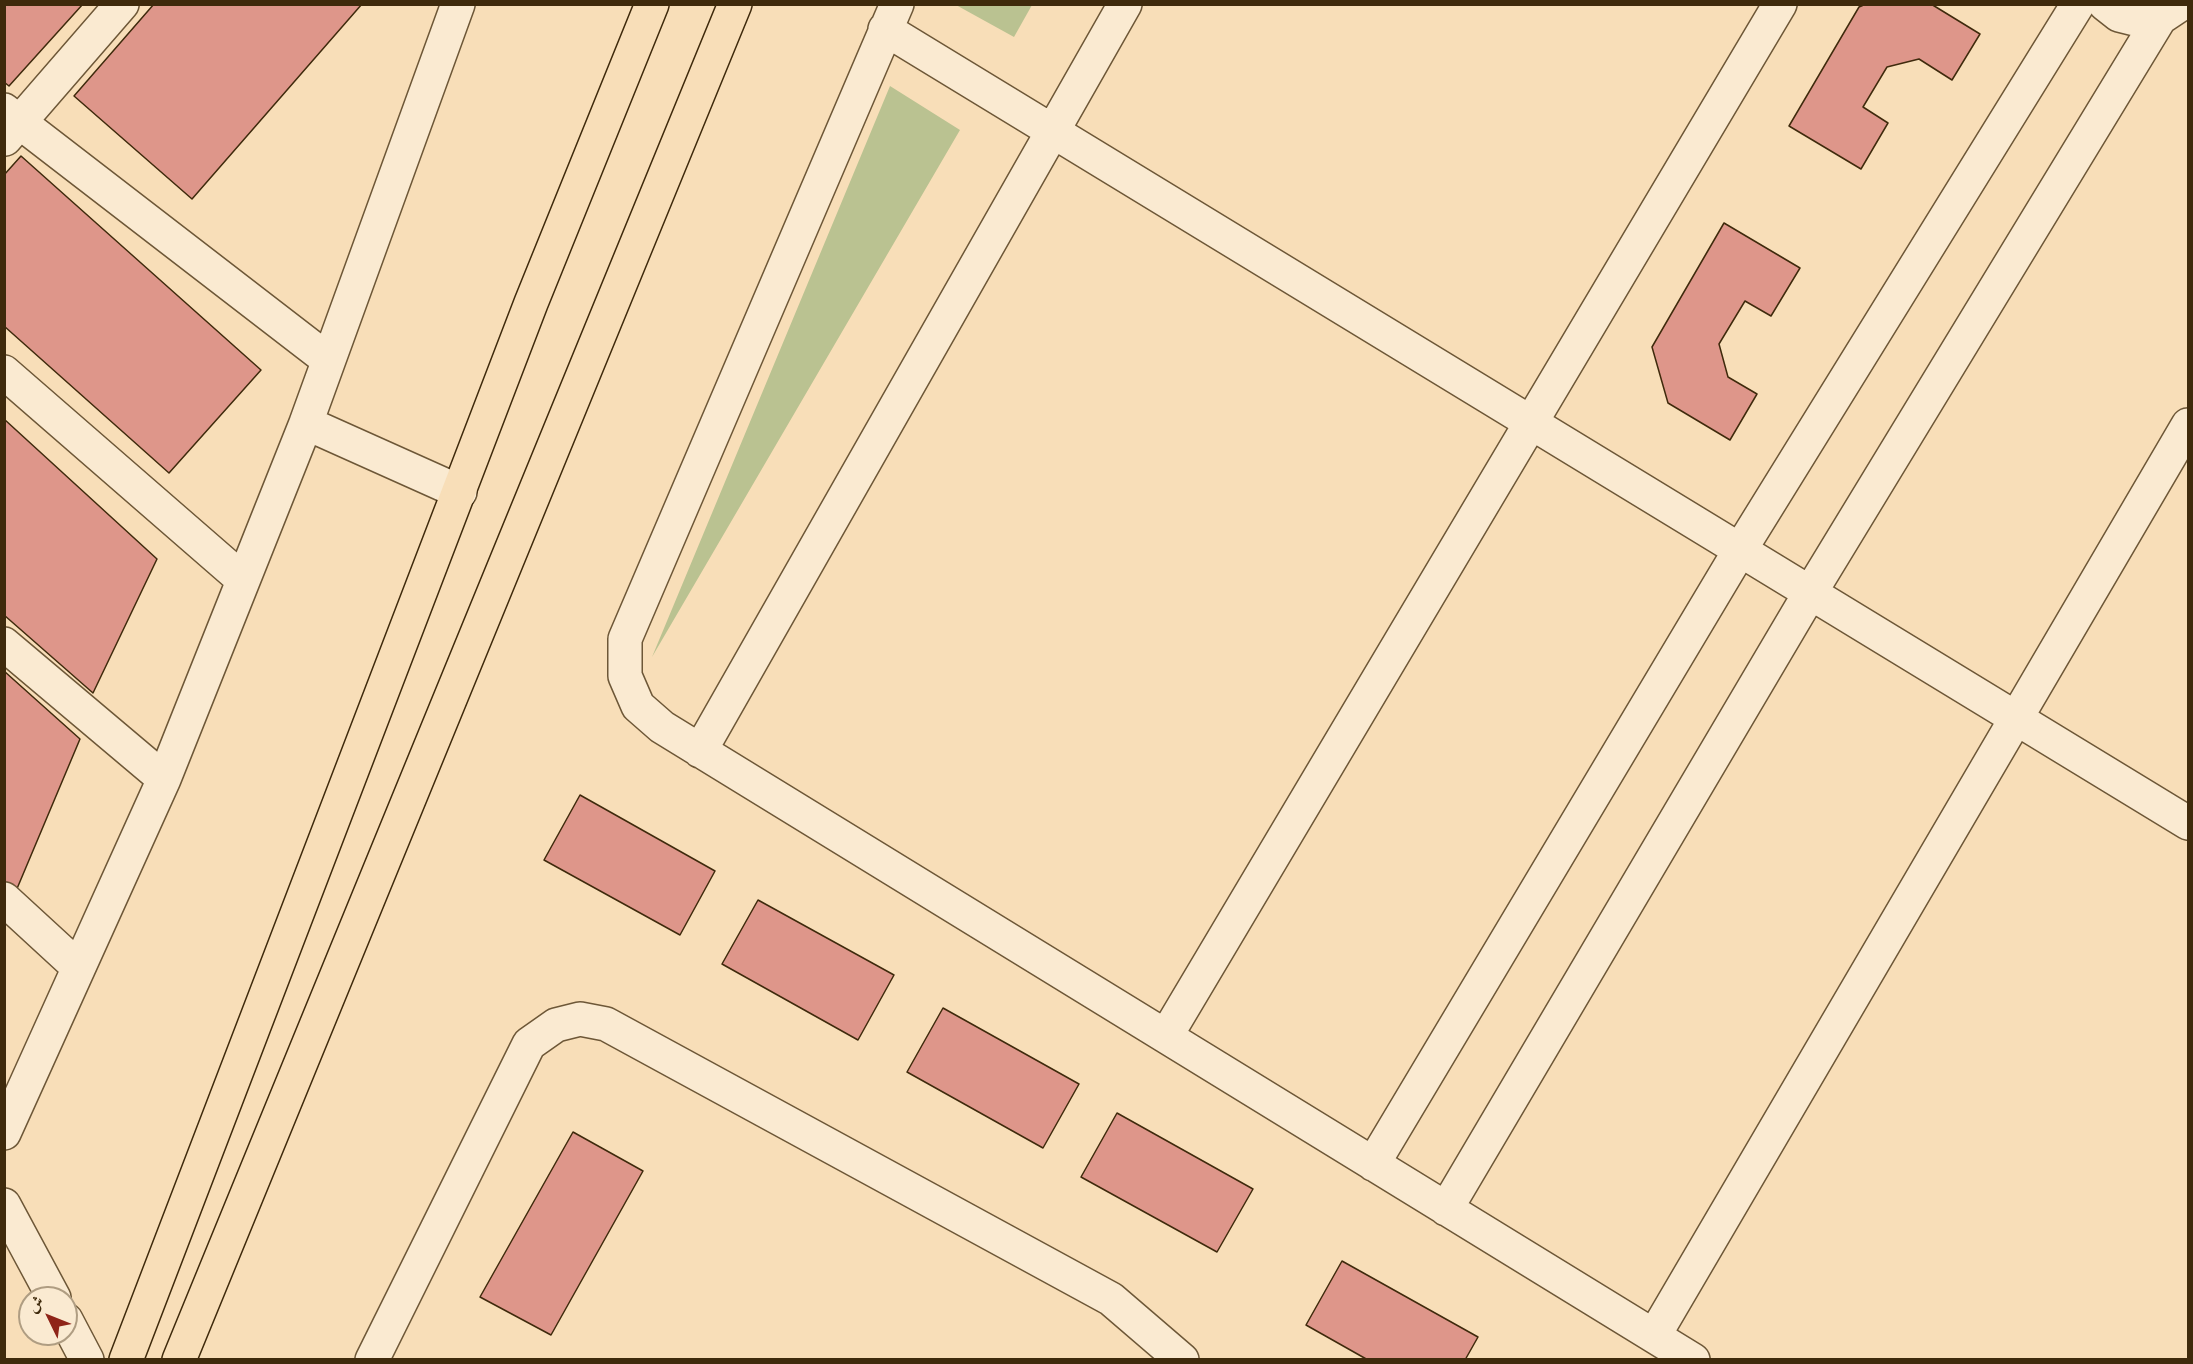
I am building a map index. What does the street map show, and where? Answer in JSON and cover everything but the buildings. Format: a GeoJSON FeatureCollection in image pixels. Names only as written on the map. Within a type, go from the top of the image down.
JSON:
{"type":"FeatureCollection","features":[{"type":"Feature","properties":{"kind":"highway"},"geometry":{"type":"LineString","coordinates":[[126,1359],[531,303],[652,4]]}},
{"type":"Feature","properties":{"kind":"highway"},"geometry":{"type":"LineString","coordinates":[[179,1359],[735,4]]}},
{"type":"Feature","properties":{"kind":"street"},"geometry":{"type":"LineString","coordinates":[[122,4],[9,124],[327,359]]}},
{"type":"Feature","properties":{"kind":"street"},"geometry":{"type":"LineString","coordinates":[[4,1133],[164,779],[306,423],[327,359],[458,4]]}},
{"type":"Feature","properties":{"kind":"street"},"geometry":{"type":"LineString","coordinates":[[700,751],[1125,4]]}},
{"type":"Feature","properties":{"kind":"street"},"geometry":{"type":"LineString","coordinates":[[1166,1036],[1780,4]]}},
{"type":"Feature","properties":{"kind":"street"},"geometry":{"type":"LineString","coordinates":[[1373,1164],[1740,550],[2078,4]]}},
{"type":"Feature","properties":{"kind":"street"},"geometry":{"type":"LineString","coordinates":[[2105,4],[2119,15],[2139,20],[2170,11]]}},
{"type":"Feature","properties":{"kind":"street"},"geometry":{"type":"LineString","coordinates":[[1446,1209],[1810,593],[2170,11]]}},
{"type":"Feature","properties":{"kind":"street"},"geometry":{"type":"LineString","coordinates":[[1693,1359],[700,751],[662,727],[638,705],[625,676],[625,639],[891,17],[1053,131],[2188,824]]}},
{"type":"Feature","properties":{"kind":"street"},"geometry":{"type":"LineString","coordinates":[[4,372],[242,579]]}},
{"type":"Feature","properties":{"kind":"street"},"geometry":{"type":"LineString","coordinates":[[306,423],[460,492]]}},
{"type":"Feature","properties":{"kind":"street"},"geometry":{"type":"LineString","coordinates":[[1654,1336],[2188,425]]}},
{"type":"Feature","properties":{"kind":"street"},"geometry":{"type":"LineString","coordinates":[[4,644],[164,779]]}},
{"type":"Feature","properties":{"kind":"street"},"geometry":{"type":"LineString","coordinates":[[4,899],[78,967]]}},
{"type":"Feature","properties":{"kind":"street"},"geometry":{"type":"LineString","coordinates":[[372,1359],[529,1044],[556,1025],[580,1019],[606,1024],[1111,1299],[1182,1359]]}},
{"type":"Feature","properties":{"kind":"street"},"geometry":{"type":"LineString","coordinates":[[4,1205],[48,1286]]}},
{"type":"Feature","properties":{"kind":"street"},"geometry":{"type":"LineString","coordinates":[[78,1342],[87,1359]]}},
{"type":"Feature","properties":{"kind":"green space"},"geometry":{"type":"Polygon","coordinates":[[[956,5],[1032,5],[1014,37],[956,5]]]}},
{"type":"Feature","properties":{"kind":"green space"},"geometry":{"type":"Polygon","coordinates":[[[890,86],[960,130],[652,657],[890,86]]]}}]}
